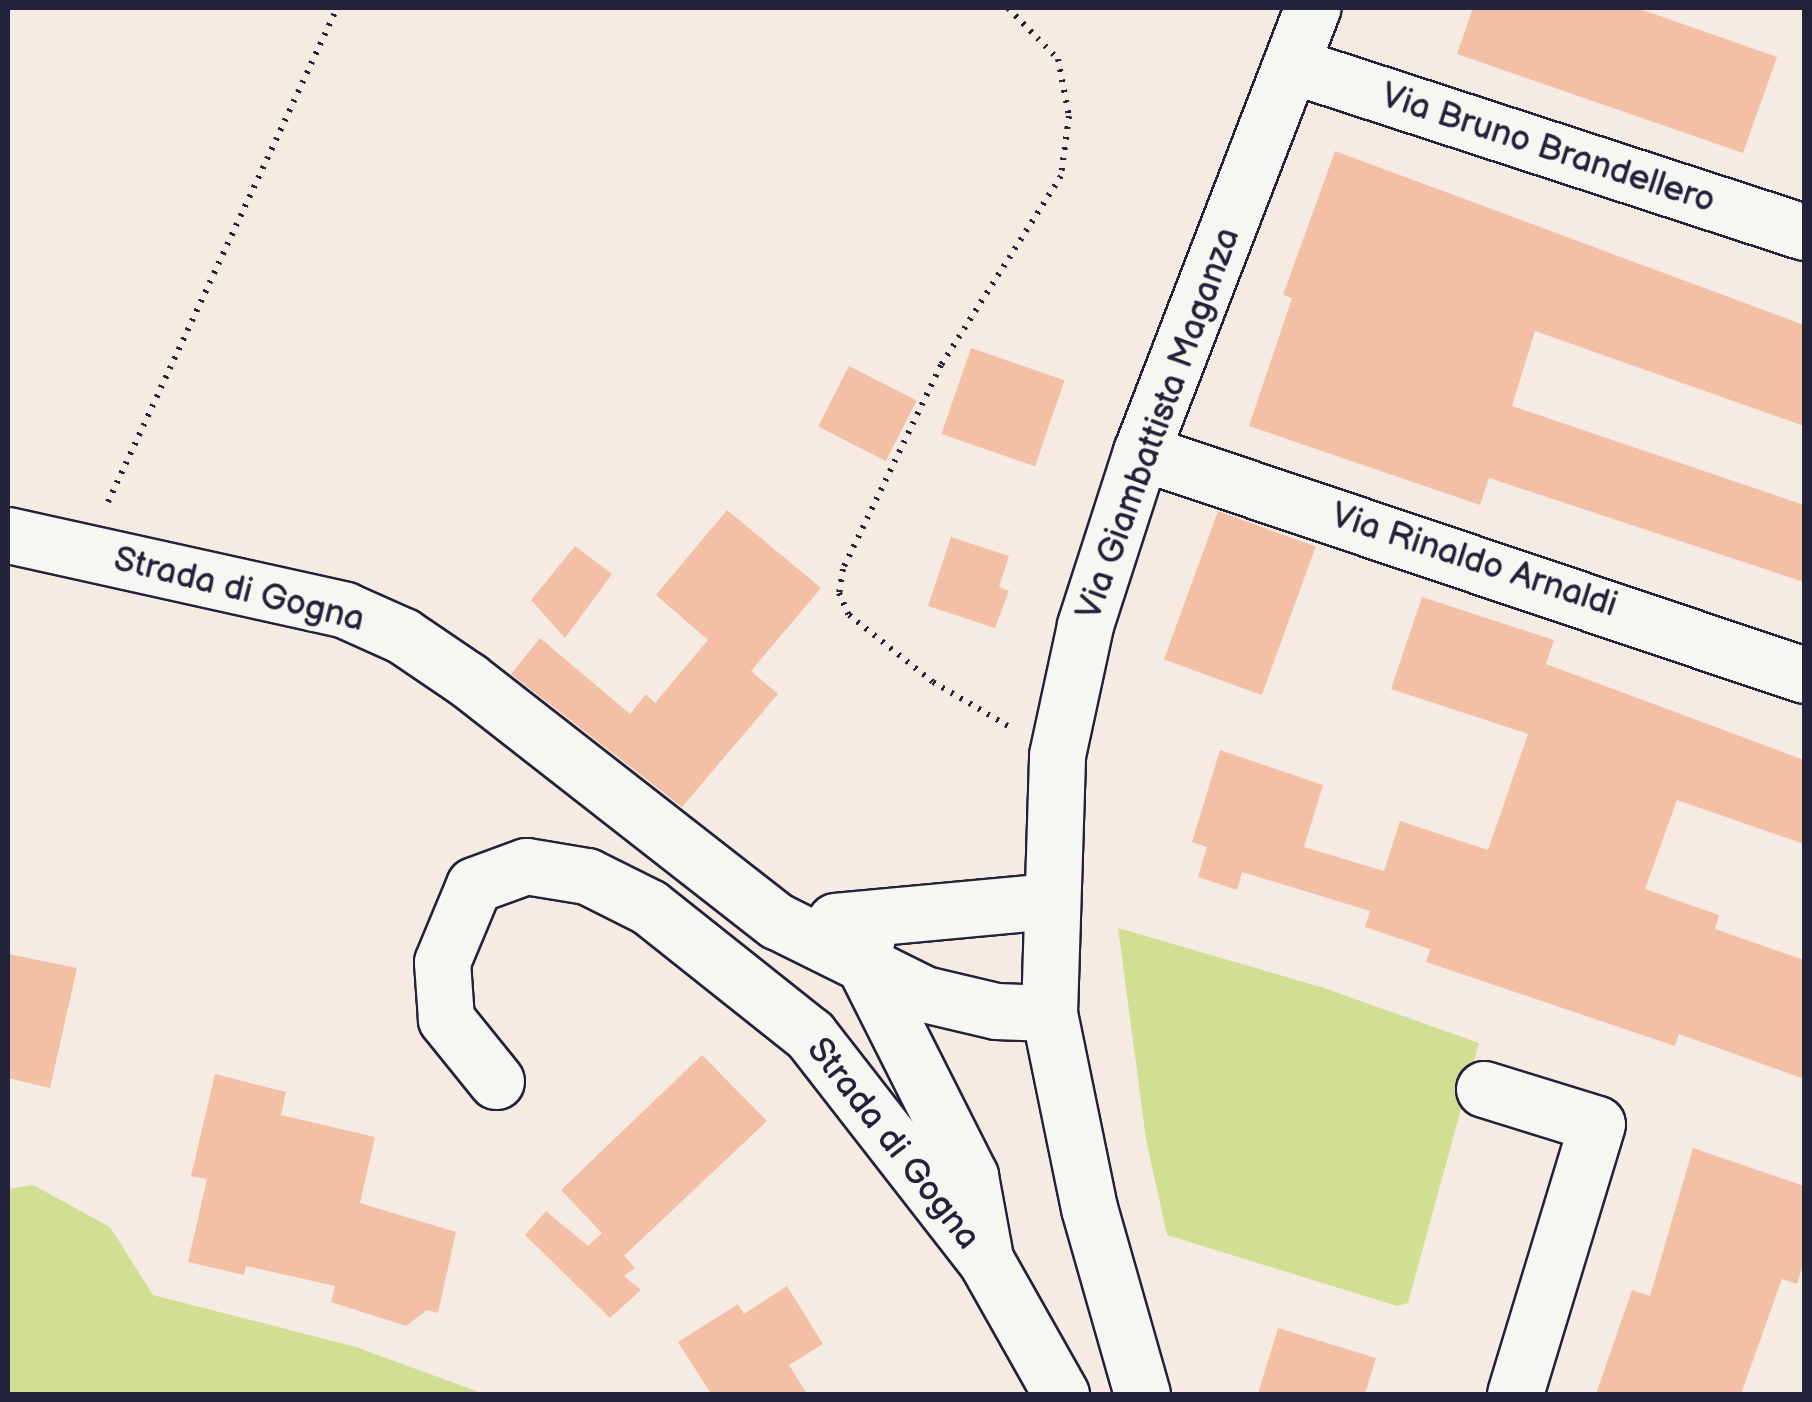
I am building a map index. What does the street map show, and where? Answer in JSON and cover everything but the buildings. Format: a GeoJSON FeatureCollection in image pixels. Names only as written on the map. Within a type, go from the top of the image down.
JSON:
{"type":"FeatureCollection","features":[{"type":"Feature","properties":{"kind":"street","name":"Via Giambattista Maganza"},"geometry":{"type":"LineString","coordinates":[[1142,1394],[1090,1208],[1049,1013],[1057,755],[1085,625],[1141,452],[1312,8]]}},
{"type":"Feature","properties":{"kind":"street","name":"Via Bruno Brandellero"},"geometry":{"type":"LineString","coordinates":[[1292,65],[1804,232]]}},
{"type":"Feature","properties":{"kind":"street","name":"Via Rinaldo Arnaldi"},"geometry":{"type":"LineString","coordinates":[[1141,452],[1804,675]]}},
{"type":"Feature","properties":{"kind":"street","name":"Strada di Gogna"},"geometry":{"type":"LineString","coordinates":[[8,535],[345,610],[402,636],[777,921],[867,940],[1051,901]]}},
{"type":"Feature","properties":{"kind":"street","name":"Strada di Gogna"},"geometry":{"type":"LineString","coordinates":[[496,1082],[446,1019],[442,962],[474,885],[526,866],[587,876],[648,907],[810,1035],[986,1261],[1061,1394]]}},
{"type":"Feature","properties":{"kind":"street","name":"Strada di Gogna"},"geometry":{"type":"LineString","coordinates":[[867,940],[970,1176],[986,1261]]}},
{"type":"Feature","properties":{"kind":"street"},"geometry":{"type":"LineString","coordinates":[[867,940],[924,994],[996,1011],[1049,1013]]}},
{"type":"Feature","properties":{"kind":"street"},"geometry":{"type":"LineString","coordinates":[[1484,1090],[1597,1124],[1515,1394]]}},
{"type":"Feature","properties":{"kind":"path"},"geometry":{"type":"LineString","coordinates":[[99,522],[336,8]]}},
{"type":"Feature","properties":{"kind":"path"},"geometry":{"type":"LineString","coordinates":[[1008,8],[1058,59],[1069,116],[1061,176],[942,365],[843,568],[838,593],[849,614],[933,682],[1057,755]]}},
{"type":"Feature","properties":{"kind":"green space"},"geometry":{"type":"Polygon","coordinates":[[[1118,928],[1324,988],[1479,1043],[1408,1303],[1397,1306],[1167,1235],[1146,1139],[1118,928]]]}},
{"type":"Feature","properties":{"kind":"green space"},"geometry":{"type":"Polygon","coordinates":[[[33,1185],[110,1227],[153,1295],[356,1347],[484,1394],[8,1394],[8,1189],[33,1185]]]}}]}
